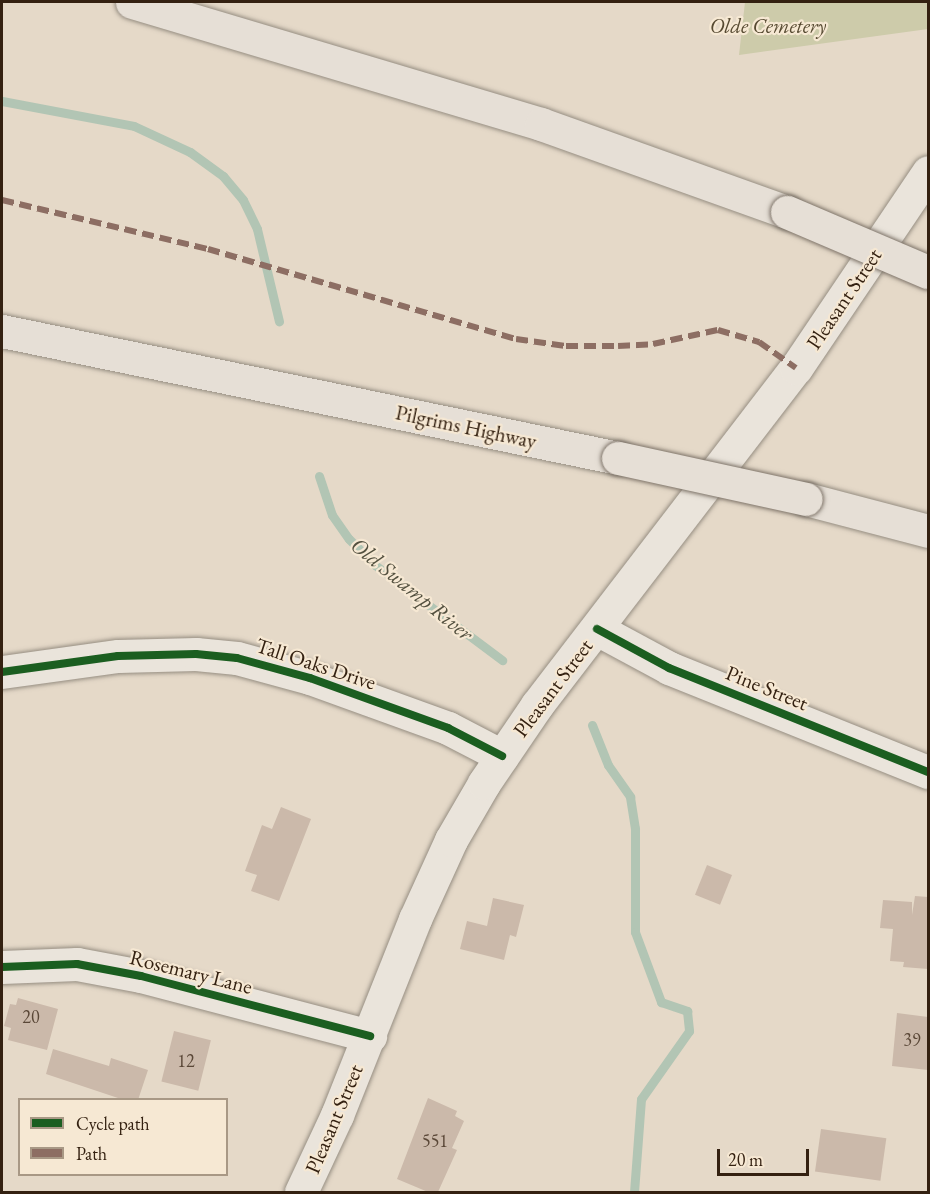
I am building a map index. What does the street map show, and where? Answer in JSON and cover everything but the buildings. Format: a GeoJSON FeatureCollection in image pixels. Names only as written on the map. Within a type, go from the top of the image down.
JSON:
{"type":"FeatureCollection","features":[{"type":"Feature","properties":{"kind":"highway"},"geometry":{"type":"LineString","coordinates":[[132,2],[541,124],[787,212],[928,272]]}},
{"type":"Feature","properties":{"kind":"highway","name":"Pilgrims Highway"},"geometry":{"type":"LineString","coordinates":[[2,331],[618,458],[806,499],[928,531]]}},
{"type":"Feature","properties":{"kind":"street","name":"Pleasant Street"},"geometry":{"type":"LineString","coordinates":[[301,1192],[370,1036],[436,871],[466,813],[502,756],[815,342],[928,172]]}},
{"type":"Feature","properties":{"kind":"street","name":"Pine Street"},"geometry":{"type":"LineString","coordinates":[[597,629],[669,668],[928,772]]}},
{"type":"Feature","properties":{"kind":"street","name":"Tall Oaks Drive"},"geometry":{"type":"LineString","coordinates":[[2,672],[128,656],[195,654],[237,658],[310,678],[448,728],[502,756]]}},
{"type":"Feature","properties":{"kind":"street","name":"Rosemary Lane"},"geometry":{"type":"LineString","coordinates":[[2,967],[77,964],[141,976],[370,1036]]}},
{"type":"Feature","properties":{"kind":"green space","name":"Olde Cemetery"},"geometry":{"type":"Polygon","coordinates":[[[745,2],[928,2],[928,29],[739,55],[745,2]]]}},
{"type":"Feature","properties":{"kind":"waterway","name":"Old Swamp River"},"geometry":{"type":"LineString","coordinates":[[2,101],[134,126],[190,152],[223,176],[243,200],[257,229],[279,321]]}},
{"type":"Feature","properties":{"kind":"waterway","name":"Old Swamp River"},"geometry":{"type":"LineString","coordinates":[[319,476],[332,515],[349,539],[375,565],[502,660]]}},
{"type":"Feature","properties":{"kind":"waterway","name":"Old Swamp River"},"geometry":{"type":"LineString","coordinates":[[592,725],[608,765],[630,797],[635,829],[635,932],[661,1002],[687,1011],[689,1031],[641,1099],[634,1192]]}},
{"type":"Feature","properties":{"kind":"marked path"},"geometry":{"type":"LineString","coordinates":[[2,200],[208,249],[516,339],[566,346],[618,346],[653,344],[718,330],[759,342],[796,368]]}},
{"type":"Feature","properties":{"kind":"cycle path"},"geometry":{"type":"LineString","coordinates":[[597,629],[669,668],[928,772]]}},
{"type":"Feature","properties":{"kind":"cycle path"},"geometry":{"type":"LineString","coordinates":[[2,672],[118,656],[196,654],[237,658],[310,678],[448,728],[502,756]]}},
{"type":"Feature","properties":{"kind":"cycle path"},"geometry":{"type":"LineString","coordinates":[[2,967],[77,964],[141,976],[370,1036]]}}]}
